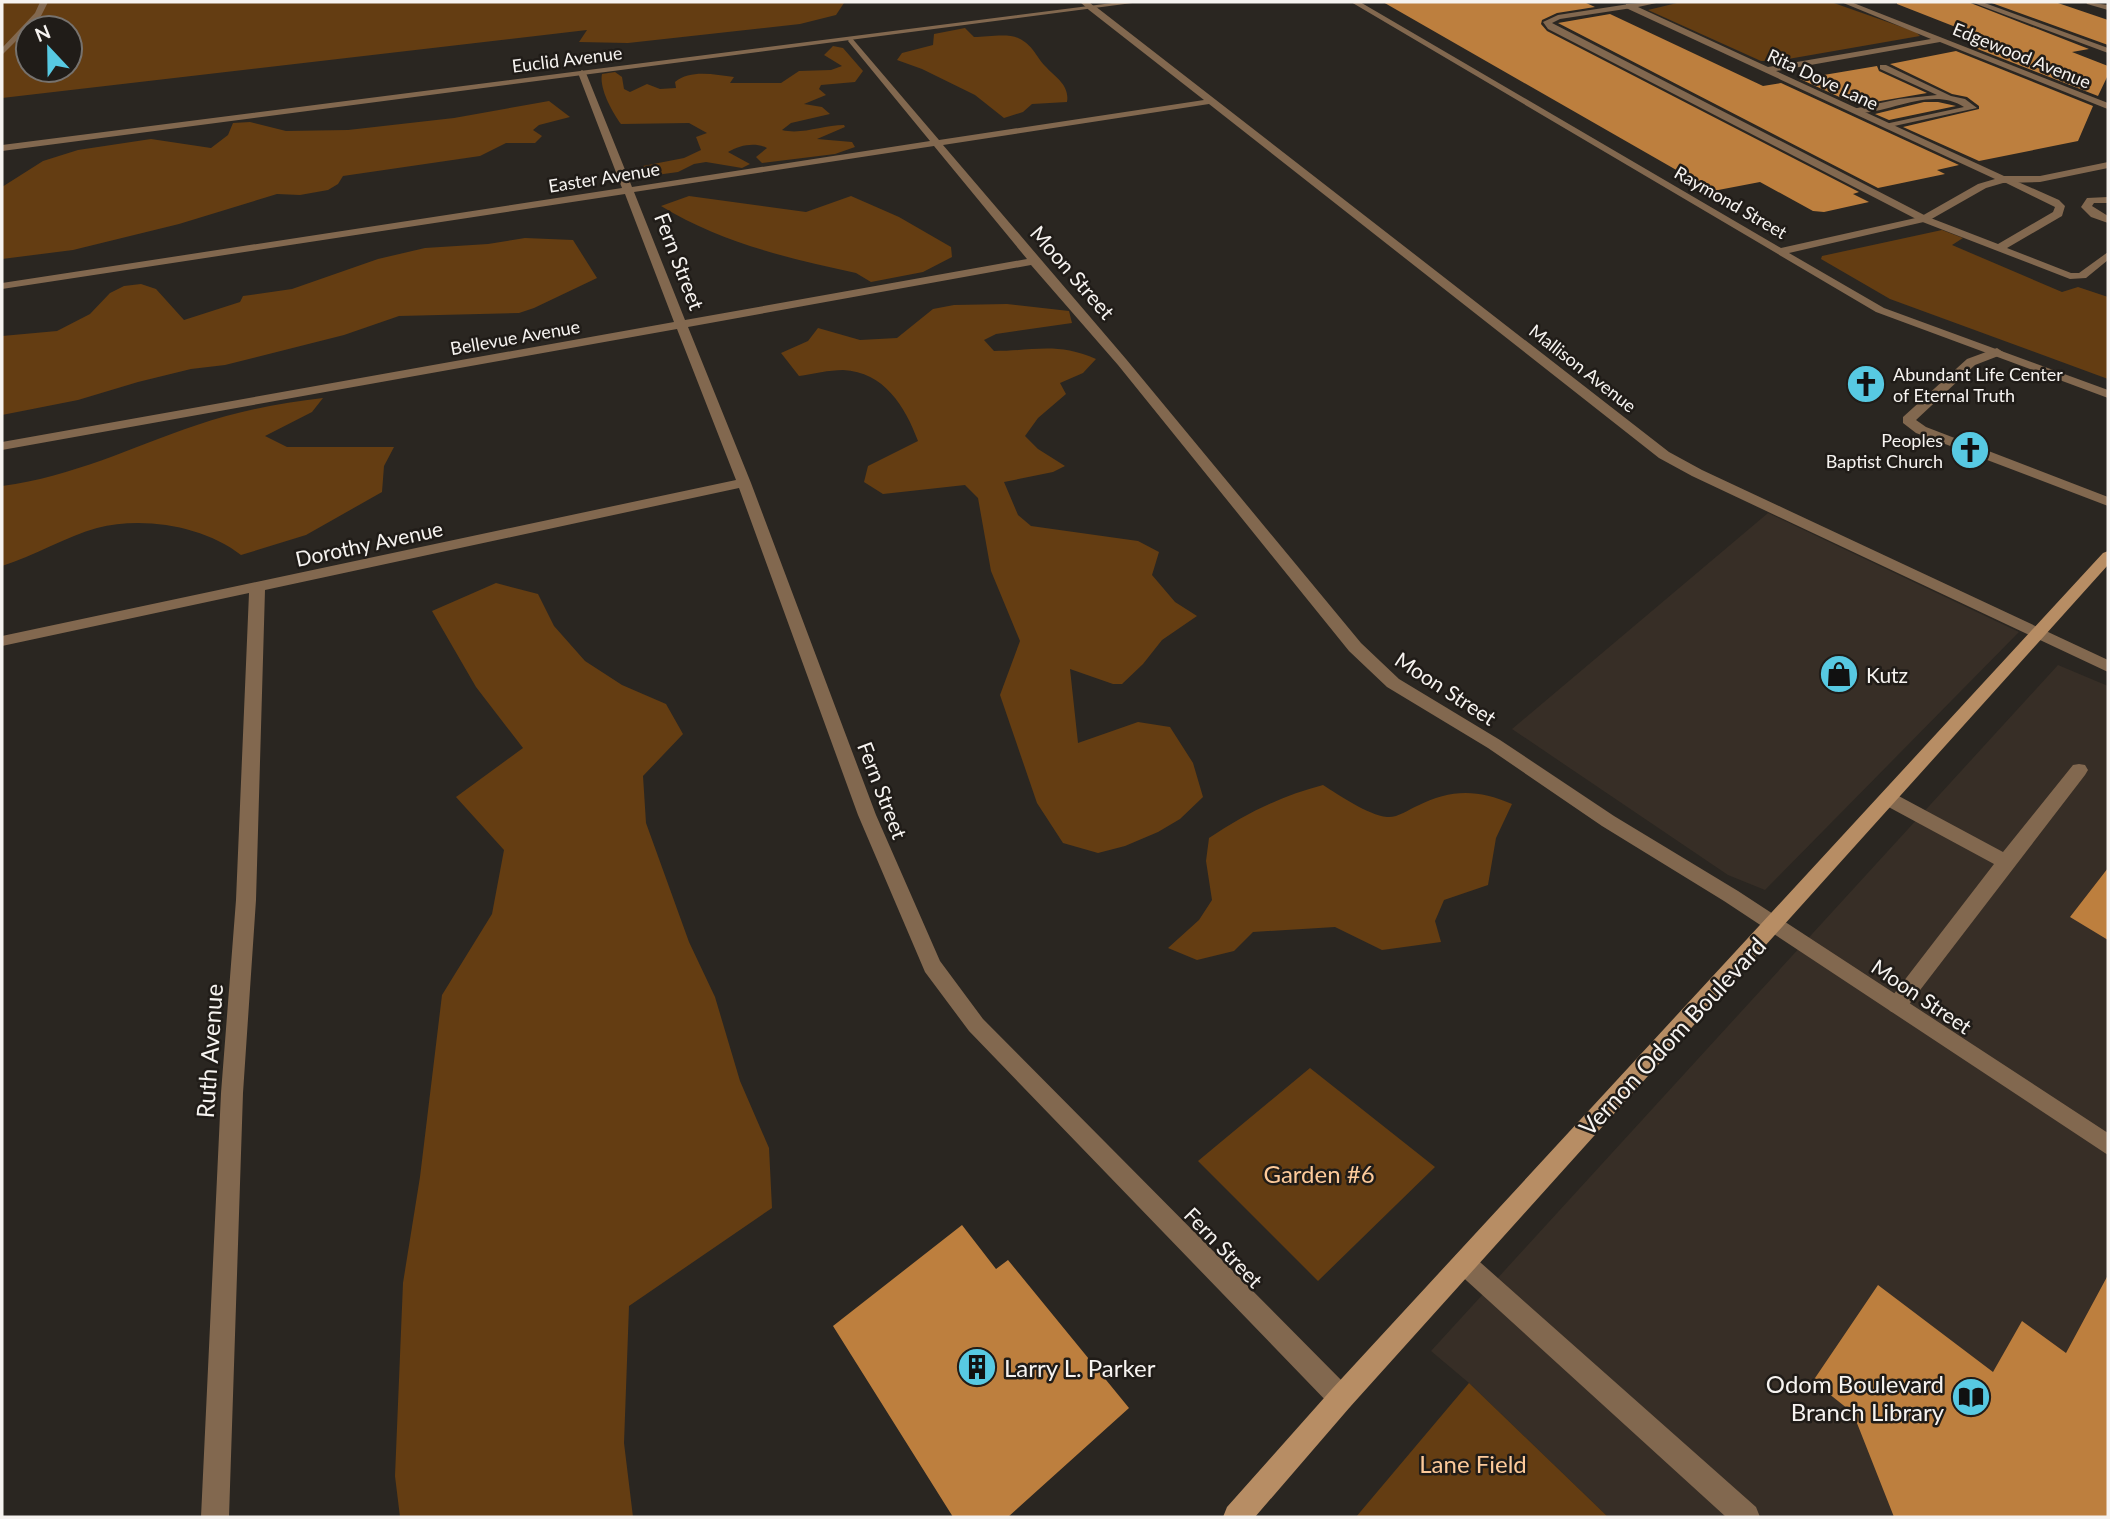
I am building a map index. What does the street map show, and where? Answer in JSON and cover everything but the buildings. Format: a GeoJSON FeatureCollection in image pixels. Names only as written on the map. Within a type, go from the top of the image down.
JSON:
{"type":"FeatureCollection","features":[{"type":"Feature","properties":{"kind":"main road","name":"Vernon Odom Boulevard"},"geometry":{"type":"LineString","coordinates":[[1237,1517],[1340,1398],[2040,634],[2108,556]]}},
{"type":"Feature","properties":{"kind":"street"},"geometry":{"type":"LineString","coordinates":[[2,53],[38,13],[44,2]]}},
{"type":"Feature","properties":{"kind":"street","name":"Euclid Avenue"},"geometry":{"type":"LineString","coordinates":[[2,148],[851,39],[1088,5],[1136,2]]}},
{"type":"Feature","properties":{"kind":"street","name":"Raymond Street"},"geometry":{"type":"LineString","coordinates":[[1359,2],[1880,310],[2108,394]]}},
{"type":"Feature","properties":{"kind":"street"},"geometry":{"type":"LineString","coordinates":[[1657,2],[1558,17],[1547,22],[1924,219],[2070,276],[2082,276],[2108,255]]}},
{"type":"Feature","properties":{"kind":"street","name":"Edgewood Avenue"},"geometry":{"type":"LineString","coordinates":[[1845,2],[2108,106]]}},
{"type":"Feature","properties":{"kind":"street","name":"Edgewood Avenue"},"geometry":{"type":"LineString","coordinates":[[1863,2],[2108,98]]}},
{"type":"Feature","properties":{"kind":"street"},"geometry":{"type":"LineString","coordinates":[[1975,2],[2108,51]]}},
{"type":"Feature","properties":{"kind":"street"},"geometry":{"type":"LineString","coordinates":[[2090,2],[2108,8]]}},
{"type":"Feature","properties":{"kind":"street","name":"Mallison Avenue"},"geometry":{"type":"LineString","coordinates":[[1088,5],[1664,455],[2108,666]]}},
{"type":"Feature","properties":{"kind":"street","name":"Rita Dove Lane"},"geometry":{"type":"LineString","coordinates":[[1629,6],[2054,202],[2086,206]]}},
{"type":"Feature","properties":{"kind":"street"},"geometry":{"type":"LineString","coordinates":[[1766,70],[1954,38]]}},
{"type":"Feature","properties":{"kind":"street","name":"Moon Street"},"geometry":{"type":"LineString","coordinates":[[851,39],[940,143],[1034,261],[1131,372],[1355,647],[1393,683],[1494,744],[1608,821],[1775,924],[2108,1145]]}},
{"type":"Feature","properties":{"kind":"street"},"geometry":{"type":"LineString","coordinates":[[1883,68],[1964,102],[1972,108],[1888,126]]}},
{"type":"Feature","properties":{"kind":"street","name":"Fern Street"},"geometry":{"type":"LineString","coordinates":[[582,74],[744,483],[867,816],[932,966],[976,1025],[1340,1398]]}},
{"type":"Feature","properties":{"kind":"street"},"geometry":{"type":"LineString","coordinates":[[1856,111],[1948,96]]}},
{"type":"Feature","properties":{"kind":"street","name":"Easter Avenue"},"geometry":{"type":"LineString","coordinates":[[2,286],[1212,102]]}},
{"type":"Feature","properties":{"kind":"street"},"geometry":{"type":"LineString","coordinates":[[2005,180],[2015,174],[2108,155]]}},
{"type":"Feature","properties":{"kind":"street"},"geometry":{"type":"LineString","coordinates":[[1780,251],[1924,219],[1982,186],[2005,180],[2040,179],[2108,165]]}},
{"type":"Feature","properties":{"kind":"street"},"geometry":{"type":"LineString","coordinates":[[2108,200],[2091,201],[2086,206],[2095,215],[2108,220]]}},
{"type":"Feature","properties":{"kind":"street"},"geometry":{"type":"LineString","coordinates":[[1997,249],[2058,214],[2060,206],[2054,202]]}},
{"type":"Feature","properties":{"kind":"street","name":"Bellevue Avenue"},"geometry":{"type":"LineString","coordinates":[[2,446],[1034,261]]}},
{"type":"Feature","properties":{"kind":"street"},"geometry":{"type":"LineString","coordinates":[[1997,352],[1971,362],[1908,421],[1921,430],[2108,502]]}},
{"type":"Feature","properties":{"kind":"street","name":"Dorothy Avenue"},"geometry":{"type":"LineString","coordinates":[[2,641],[257,589],[744,483]]}},
{"type":"Feature","properties":{"kind":"street","name":"Ruth Avenue"},"geometry":{"type":"LineString","coordinates":[[215,1517],[231,1107],[246,900],[257,589]]}},
{"type":"Feature","properties":{"kind":"street"},"geometry":{"type":"LineString","coordinates":[[1897,1005],[2079,770]]}},
{"type":"Feature","properties":{"kind":"street"},"geometry":{"type":"LineString","coordinates":[[1889,799],[2007,862]]}},
{"type":"Feature","properties":{"kind":"street"},"geometry":{"type":"LineString","coordinates":[[1464,1263],[1746,1517]]}},
{"type":"Feature","properties":{"kind":"shaded area"},"geometry":{"type":"Polygon","coordinates":[[[1768,513],[2019,632],[1765,890],[1728,875],[1512,729],[1768,513]]]}},
{"type":"Feature","properties":{"kind":"shaded area"},"geometry":{"type":"Polygon","coordinates":[[[2058,665],[2108,686],[2108,1517],[1608,1517],[1469,1383],[1431,1351],[2058,665]]]}},
{"type":"Feature","properties":{"kind":"green space"},"geometry":{"type":"Polygon","coordinates":[[[2,2],[924,2],[844,3],[836,15],[800,24],[628,43],[579,42],[587,30],[2,98],[2,2]]]}},
{"type":"Feature","properties":{"kind":"green space"},"geometry":{"type":"Polygon","coordinates":[[[1681,2],[1831,2],[1916,32],[1920,36],[1777,61],[1761,61],[1648,10],[1681,2]]]}},
{"type":"Feature","properties":{"kind":"green space"},"geometry":{"type":"Polygon","coordinates":[[[965,28],[974,37],[1008,36],[1023,41],[1064,86],[1067,102],[1032,104],[1023,112],[1004,118],[975,95],[897,60],[902,53],[933,45],[934,34],[965,28]]]}},
{"type":"Feature","properties":{"kind":"green space"},"geometry":{"type":"Polygon","coordinates":[[[833,46],[843,48],[863,71],[855,82],[821,85],[819,89],[826,95],[804,104],[822,107],[830,114],[791,123],[782,130],[797,131],[844,125],[845,127],[817,139],[852,142],[855,147],[835,154],[762,163],[756,157],[767,148],[748,145],[728,152],[750,164],[742,168],[706,162],[694,164],[678,172],[649,176],[643,166],[684,158],[701,150],[696,137],[707,133],[689,123],[621,124],[610,107],[602,86],[602,74],[615,72],[622,77],[624,89],[630,92],[647,84],[660,89],[676,88],[675,82],[696,74],[734,77],[730,83],[781,83],[799,71],[831,70],[842,66],[824,55],[833,46]]]}},
{"type":"Feature","properties":{"kind":"green space"},"geometry":{"type":"Polygon","coordinates":[[[549,101],[570,117],[539,125],[533,130],[542,136],[535,143],[506,143],[480,156],[343,176],[338,184],[328,190],[300,195],[277,194],[179,224],[73,250],[2,259],[2,187],[43,161],[78,150],[151,139],[211,148],[228,135],[233,123],[250,122],[286,131],[348,130],[454,118],[549,101]]]}},
{"type":"Feature","properties":{"kind":"green space"},"geometry":{"type":"Polygon","coordinates":[[[689,196],[806,212],[851,196],[899,217],[951,247],[952,257],[923,272],[871,282],[856,273],[731,240],[661,206],[689,196]]]}},
{"type":"Feature","properties":{"kind":"green space"},"geometry":{"type":"Polygon","coordinates":[[[1942,230],[1963,238],[1952,245],[2062,292],[2078,287],[2108,297],[2108,379],[1890,299],[1821,259],[1822,256],[1942,230]]]}},
{"type":"Feature","properties":{"kind":"green space"},"geometry":{"type":"Polygon","coordinates":[[[525,238],[573,240],[597,278],[519,313],[399,316],[344,335],[225,365],[191,369],[78,400],[2,415],[2,336],[57,331],[90,314],[110,293],[124,286],[141,284],[156,289],[184,320],[240,302],[243,296],[292,289],[378,259],[425,248],[488,244],[525,238]]]}},
{"type":"Feature","properties":{"kind":"green space"},"geometry":{"type":"Polygon","coordinates":[[[1007,304],[1069,311],[1072,323],[996,334],[984,340],[994,351],[1057,349],[1096,359],[1083,373],[1060,383],[1066,394],[1038,418],[1025,436],[1038,449],[1065,466],[1053,472],[1004,482],[1018,515],[1031,526],[1138,541],[1159,552],[1152,575],[1175,602],[1197,616],[1162,640],[1122,684],[1113,684],[1070,669],[1078,743],[1138,722],[1170,727],[1193,763],[1203,797],[1180,819],[1158,832],[1125,846],[1098,853],[1063,843],[1037,803],[1000,695],[1020,641],[991,571],[978,498],[965,485],[883,494],[864,482],[868,466],[918,441],[907,415],[891,393],[870,377],[843,370],[799,376],[781,353],[808,341],[818,328],[860,340],[897,338],[933,309],[954,305],[1007,304]]]}},
{"type":"Feature","properties":{"kind":"green space"},"geometry":{"type":"Polygon","coordinates":[[[323,398],[312,412],[265,436],[287,447],[394,447],[384,466],[382,492],[306,535],[241,555],[226,545],[191,531],[172,526],[134,523],[97,528],[2,566],[2,486],[78,468],[228,416],[323,398]]]}},
{"type":"Feature","properties":{"kind":"green space"},"geometry":{"type":"Polygon","coordinates":[[[496,583],[538,594],[554,626],[585,661],[622,685],[666,704],[683,734],[643,776],[646,823],[689,942],[715,997],[740,1081],[769,1148],[772,1208],[629,1306],[624,1443],[633,1517],[400,1517],[395,1476],[403,1283],[420,1177],[442,995],[492,914],[504,850],[456,797],[523,748],[476,687],[432,611],[496,583]]]}},
{"type":"Feature","properties":{"kind":"green space"},"geometry":{"type":"Polygon","coordinates":[[[1323,785],[1363,809],[1387,817],[1399,815],[1429,800],[1453,794],[1476,794],[1512,804],[1496,838],[1488,885],[1444,900],[1435,921],[1441,942],[1382,950],[1335,927],[1253,932],[1234,951],[1197,960],[1168,948],[1199,920],[1212,900],[1206,861],[1209,838],[1264,807],[1323,785]]]}},
{"type":"Feature","properties":{"kind":"green space","name":"Garden #6"},"geometry":{"type":"Polygon","coordinates":[[[1310,1068],[1435,1167],[1318,1281],[1198,1161],[1310,1068]]]}},
{"type":"Feature","properties":{"kind":"green space","name":"Lane Field"},"geometry":{"type":"Polygon","coordinates":[[[1469,1383],[1608,1517],[1356,1517],[1469,1383]]]}},
{"type":"Feature","properties":{"kind":"place","name":"Abundant Life Center of Eternal Truth"},"geometry":{"type":"Point","coordinates":[1866,384]}},
{"type":"Feature","properties":{"kind":"place","name":"Peoples Baptist Church"},"geometry":{"type":"Point","coordinates":[1970,450]}},
{"type":"Feature","properties":{"kind":"place","name":"Kutz"},"geometry":{"type":"Point","coordinates":[1839,674]}},
{"type":"Feature","properties":{"kind":"place","name":"Larry L. Parker"},"geometry":{"type":"Point","coordinates":[977,1367]}},
{"type":"Feature","properties":{"kind":"place","name":"Odom Boulevard Branch Library"},"geometry":{"type":"Point","coordinates":[1971,1397]}}]}
